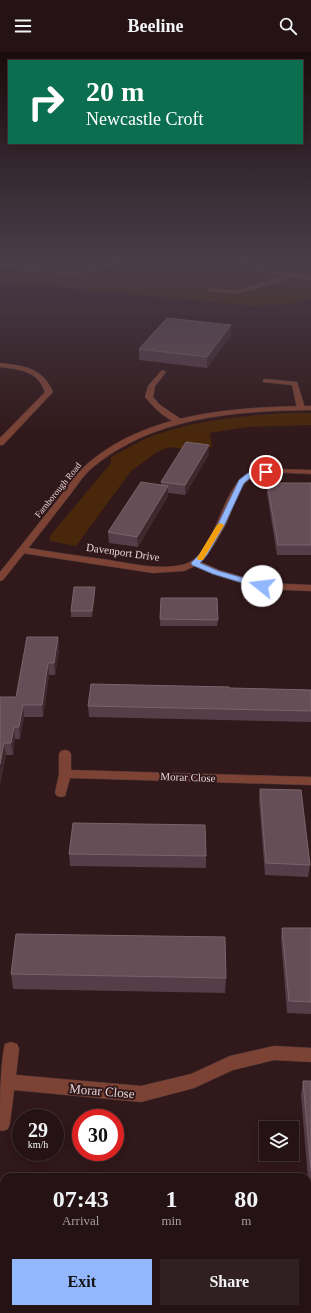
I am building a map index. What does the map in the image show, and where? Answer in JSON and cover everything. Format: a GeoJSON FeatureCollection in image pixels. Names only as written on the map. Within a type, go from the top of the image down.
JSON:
{"type":"FeatureCollection","features":[{"type":"Feature","properties":{"kind":"street"},"geometry":{"type":"LineString","coordinates":[[0,365],[29,369],[46,381],[49,392],[0,443]]}},
{"type":"Feature","properties":{"kind":"street"},"geometry":{"type":"LineString","coordinates":[[163,372],[152,386],[149,397],[158,407],[178,421]]}},
{"type":"Feature","properties":{"kind":"street"},"geometry":{"type":"LineString","coordinates":[[266,381],[295,383],[301,408]]}},
{"type":"Feature","properties":{"kind":"street","name":"Farnborough Road"},"geometry":{"type":"LineString","coordinates":[[0,578],[88,467],[105,453],[148,431],[178,421],[222,412],[262,408],[311,408]]}},
{"type":"Feature","properties":{"kind":"street"},"geometry":{"type":"LineString","coordinates":[[311,472],[266,472],[250,474],[241,482],[222,524],[203,555],[195,563],[216,572],[262,586],[311,588]]}},
{"type":"Feature","properties":{"kind":"street","name":"Davenport Drive"},"geometry":{"type":"LineString","coordinates":[[22,550],[153,570],[184,568],[195,563]]}},
{"type":"Feature","properties":{"kind":"street"},"geometry":{"type":"LineString","coordinates":[[61,793],[65,774],[65,754]]}},
{"type":"Feature","properties":{"kind":"street","name":"Morar Close"},"geometry":{"type":"LineString","coordinates":[[65,774],[311,781]]}},
{"type":"Feature","properties":{"kind":"street"},"geometry":{"type":"LineString","coordinates":[[2,1123],[11,1049]]}},
{"type":"Feature","properties":{"kind":"street","name":"Morar Close"},"geometry":{"type":"LineString","coordinates":[[6,1082],[141,1094],[194,1081],[230,1063],[274,1053],[311,1055]]}},
{"type":"Feature","properties":{"kind":"shaded area"},"geometry":{"type":"Polygon","coordinates":[[[285,413],[311,413],[311,425],[247,427],[210,433],[212,447],[196,451],[170,447],[157,452],[131,471],[76,546],[50,541],[50,536],[111,463],[111,457],[140,441],[189,425],[237,417],[285,413]]]}},
{"type":"Feature","properties":{"kind":"building"},"geometry":{"type":"Polygon","coordinates":[[[165,320],[184,320],[231,325],[207,357],[139,349],[165,320]]]}},
{"type":"Feature","properties":{"kind":"building"},"geometry":{"type":"Polygon","coordinates":[[[186,442],[209,445],[185,485],[161,482],[186,442]]]}},
{"type":"Feature","properties":{"kind":"building"},"geometry":{"type":"Polygon","coordinates":[[[141,482],[168,486],[137,537],[108,532],[141,482]]]}},
{"type":"Feature","properties":{"kind":"building"},"geometry":{"type":"Polygon","coordinates":[[[267,483],[311,483],[311,545],[278,545],[267,483]]]}},
{"type":"Feature","properties":{"kind":"building"},"geometry":{"type":"Polygon","coordinates":[[[74,587],[95,587],[92,611],[71,611],[74,587]]]}},
{"type":"Feature","properties":{"kind":"building"},"geometry":{"type":"Polygon","coordinates":[[[161,598],[217,598],[218,620],[160,619],[161,598]]]}},
{"type":"Feature","properties":{"kind":"building"},"geometry":{"type":"Polygon","coordinates":[[[27,637],[58,637],[54,663],[48,663],[42,705],[23,705],[19,727],[14,727],[11,743],[4,743],[0,764],[0,697],[16,697],[27,637]]]}},
{"type":"Feature","properties":{"kind":"building"},"geometry":{"type":"Polygon","coordinates":[[[91,684],[311,690],[311,711],[88,706],[91,684]]]}},
{"type":"Feature","properties":{"kind":"building"},"geometry":{"type":"Polygon","coordinates":[[[260,789],[301,790],[310,865],[266,863],[260,789]]]}},
{"type":"Feature","properties":{"kind":"building"},"geometry":{"type":"Polygon","coordinates":[[[73,823],[205,825],[206,856],[69,854],[73,823]]]}},
{"type":"Feature","properties":{"kind":"building"},"geometry":{"type":"Polygon","coordinates":[[[282,928],[311,928],[311,1002],[289,1001],[282,928]]]}},
{"type":"Feature","properties":{"kind":"building"},"geometry":{"type":"Polygon","coordinates":[[[16,934],[225,937],[226,978],[11,974],[16,934]]]}},
{"type":"Feature","properties":{"kind":"building"},"geometry":{"type":"Polygon","coordinates":[[[303,1081],[311,1081],[311,1171],[303,1081]]]}},
{"type":"Feature","properties":{"kind":"slow traffic"},"geometry":{"type":"LineString","coordinates":[[200,558],[221,525]]}},
{"type":"Feature","properties":{"kind":"route"},"geometry":{"type":"LineString","coordinates":[[262,586],[216,572],[195,563],[203,555],[222,524],[241,482],[250,474],[266,472]]}}]}
